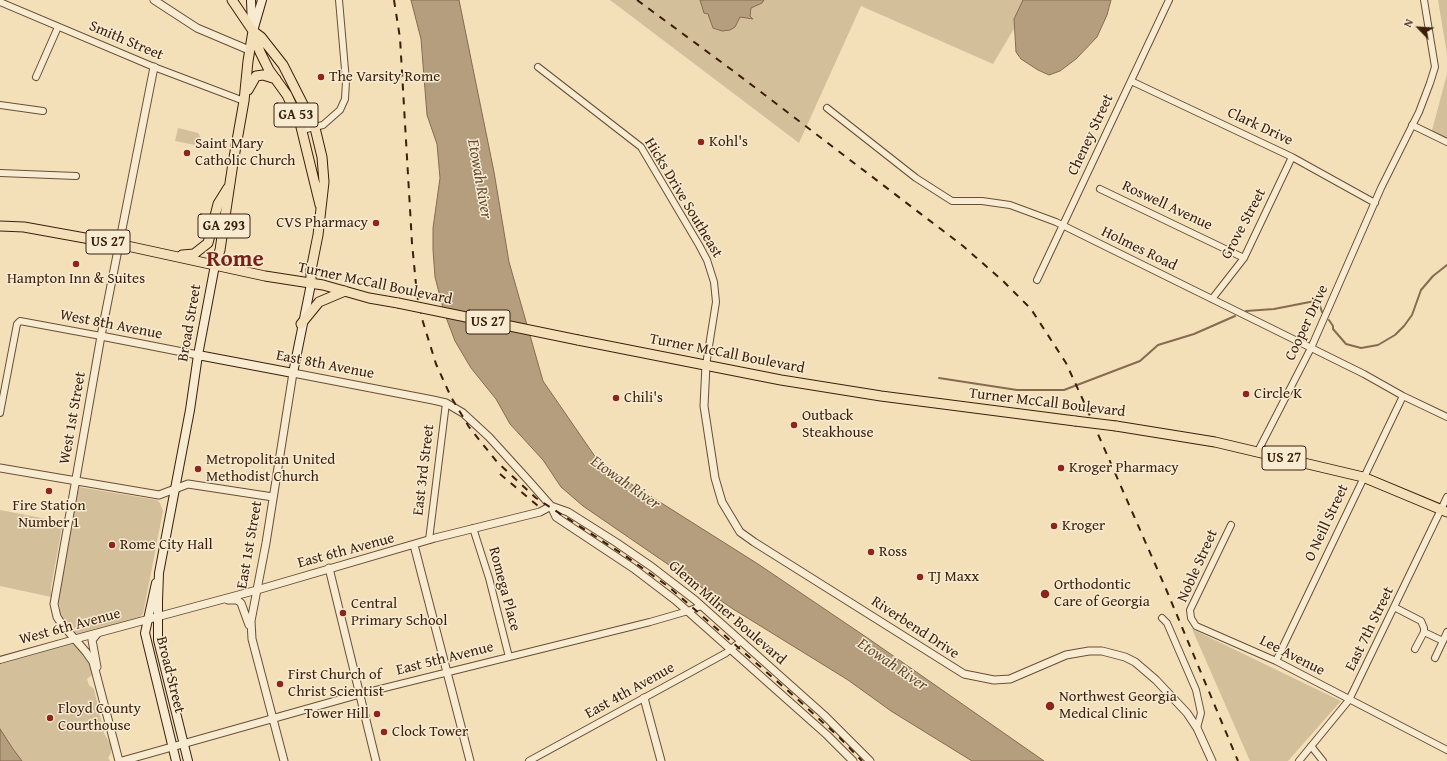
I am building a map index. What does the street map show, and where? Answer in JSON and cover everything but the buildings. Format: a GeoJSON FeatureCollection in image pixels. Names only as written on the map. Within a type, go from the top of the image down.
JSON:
{"type":"FeatureCollection","features":[{"type":"Feature","properties":{"kind":"main road","name":"GA 53"},"geometry":{"type":"LineString","coordinates":[[232,0],[253,31],[260,52],[276,80],[287,95],[302,130],[312,180],[320,207]]}},
{"type":"Feature","properties":{"kind":"main road","name":"GA 293"},"geometry":{"type":"LineString","coordinates":[[251,0],[253,31]]}},
{"type":"Feature","properties":{"kind":"main road","name":"GA 293"},"geometry":{"type":"LineString","coordinates":[[253,31],[262,0]]}},
{"type":"Feature","properties":{"kind":"main road","name":"Broad Street"},"geometry":{"type":"LineString","coordinates":[[176,761],[145,633],[152,593],[159,573],[190,410],[198,355],[215,265],[220,250],[244,101],[249,50],[253,31]]}},
{"type":"Feature","properties":{"kind":"main road","name":"GA 53"},"geometry":{"type":"LineString","coordinates":[[253,31],[261,37],[283,65],[315,128],[322,158],[324,182],[318,235],[311,270],[311,284]]}},
{"type":"Feature","properties":{"kind":"main road"},"geometry":{"type":"LineString","coordinates":[[244,101],[252,80],[256,76],[263,75],[276,80]]}},
{"type":"Feature","properties":{"kind":"main road"},"geometry":{"type":"LineString","coordinates":[[176,256],[194,254],[208,243],[218,204],[230,185]]}},
{"type":"Feature","properties":{"kind":"main road","name":"Turner McCall Boulevard"},"geometry":{"type":"LineString","coordinates":[[0,226],[24,227],[118,244],[215,265],[311,284],[323,285],[398,303],[578,340],[781,380],[881,396],[1116,426],[1215,442],[1363,477],[1444,511]]}},
{"type":"Feature","properties":{"kind":"main road","name":"East 1st Street"},"geometry":{"type":"LineString","coordinates":[[293,373],[311,284]]}},
{"type":"Feature","properties":{"kind":"main road"},"geometry":{"type":"LineString","coordinates":[[302,324],[319,302],[345,291]]}},
{"type":"Feature","properties":{"kind":"main road","name":"East 8th Avenue"},"geometry":{"type":"LineString","coordinates":[[198,355],[293,373]]}},
{"type":"Feature","properties":{"kind":"main road","name":"Broad Street"},"geometry":{"type":"LineString","coordinates":[[159,573],[158,640],[188,761]]}},
{"type":"Feature","properties":{"kind":"street"},"geometry":{"type":"LineString","coordinates":[[154,0],[197,28],[249,50]]}},
{"type":"Feature","properties":{"kind":"street"},"geometry":{"type":"LineString","coordinates":[[302,130],[323,125],[333,118],[340,110],[345,99],[346,81],[339,0]]}},
{"type":"Feature","properties":{"kind":"street","name":"Cheney Street"},"geometry":{"type":"LineString","coordinates":[[1037,280],[1169,0]]}},
{"type":"Feature","properties":{"kind":"street","name":"Cooper Drive"},"geometry":{"type":"LineString","coordinates":[[1258,451],[1311,348],[1430,83],[1435,67],[1424,0]]}},
{"type":"Feature","properties":{"kind":"street","name":"Smith Street"},"geometry":{"type":"LineString","coordinates":[[0,2],[154,67],[244,101]]}},
{"type":"Feature","properties":{"kind":"street"},"geometry":{"type":"LineString","coordinates":[[36,77],[58,26]]}},
{"type":"Feature","properties":{"kind":"street","name":"West 1st Street"},"geometry":{"type":"LineString","coordinates":[[121,761],[98,675],[90,657],[57,617],[54,604],[118,244],[154,67]]}},
{"type":"Feature","properties":{"kind":"street","name":"Hicks Drive Southeast"},"geometry":{"type":"LineString","coordinates":[[538,67],[641,147],[707,260],[714,282],[716,302],[706,365]]}},
{"type":"Feature","properties":{"kind":"street","name":"Clark Drive"},"geometry":{"type":"LineString","coordinates":[[1131,80],[1292,156],[1375,203]]}},
{"type":"Feature","properties":{"kind":"street"},"geometry":{"type":"LineString","coordinates":[[0,105],[43,111]]}},
{"type":"Feature","properties":{"kind":"street","name":"Holmes Road"},"geometry":{"type":"LineString","coordinates":[[827,108],[916,178],[952,201],[982,201],[1010,205],[1056,222],[1364,374],[1403,396],[1447,417]]}},
{"type":"Feature","properties":{"kind":"street"},"geometry":{"type":"LineString","coordinates":[[1412,125],[1447,142]]}},
{"type":"Feature","properties":{"kind":"street","name":"Grove Street"},"geometry":{"type":"LineString","coordinates":[[1212,299],[1244,258],[1292,156]]}},
{"type":"Feature","properties":{"kind":"street"},"geometry":{"type":"LineString","coordinates":[[0,173],[76,176]]}},
{"type":"Feature","properties":{"kind":"street","name":"Roswell Avenue"},"geometry":{"type":"LineString","coordinates":[[1100,189],[1244,258]]}},
{"type":"Feature","properties":{"kind":"street","name":"West 8th Avenue"},"geometry":{"type":"LineString","coordinates":[[0,413],[17,324],[20,322],[198,355]]}},
{"type":"Feature","properties":{"kind":"street","name":"Riverbend Drive"},"geometry":{"type":"LineString","coordinates":[[706,365],[705,418],[715,478],[722,502],[740,532],[964,674],[994,680],[1010,679],[1066,655],[1089,651],[1114,654],[1135,662],[1156,680],[1187,713],[1197,728],[1212,761]]}},
{"type":"Feature","properties":{"kind":"street","name":"East 8th Avenue"},"geometry":{"type":"LineString","coordinates":[[293,373],[446,403]]}},
{"type":"Feature","properties":{"kind":"street","name":"East 1st Street"},"geometry":{"type":"LineString","coordinates":[[284,761],[250,630],[293,373]]}},
{"type":"Feature","properties":{"kind":"street","name":"O Neill Street"},"geometry":{"type":"LineString","coordinates":[[1276,661],[1403,396]]}},
{"type":"Feature","properties":{"kind":"street","name":"Glenn Milner Boulevard"},"geometry":{"type":"LineString","coordinates":[[446,403],[470,418],[551,506],[556,518],[633,568],[688,611],[853,761]]}},
{"type":"Feature","properties":{"kind":"street","name":"East 3rd Street"},"geometry":{"type":"LineString","coordinates":[[428,540],[446,403]]}},
{"type":"Feature","properties":{"kind":"street"},"geometry":{"type":"LineString","coordinates":[[0,468],[159,495],[188,484],[273,497]]}},
{"type":"Feature","properties":{"kind":"street","name":"East 7th Street"},"geometry":{"type":"LineString","coordinates":[[1299,761],[1350,700],[1394,608],[1444,511],[1447,497]]}},
{"type":"Feature","properties":{"kind":"street","name":"Glenn Milner Boulevard"},"geometry":{"type":"LineString","coordinates":[[551,506],[568,512],[617,543],[652,567],[701,606],[849,738],[870,761]]}},
{"type":"Feature","properties":{"kind":"street","name":"East 6th Avenue"},"geometry":{"type":"LineString","coordinates":[[147,620],[210,601],[257,590],[428,540],[540,512],[551,506]]}},
{"type":"Feature","properties":{"kind":"street","name":"Noble Street"},"geometry":{"type":"LineString","coordinates":[[1191,618],[1190,610],[1230,525]]}},
{"type":"Feature","properties":{"kind":"street","name":"Romega Place"},"geometry":{"type":"LineString","coordinates":[[474,528],[489,578],[509,657]]}},
{"type":"Feature","properties":{"kind":"street"},"geometry":{"type":"LineString","coordinates":[[414,545],[470,761]]}},
{"type":"Feature","properties":{"kind":"street"},"geometry":{"type":"LineString","coordinates":[[329,568],[376,761]]}},
{"type":"Feature","properties":{"kind":"street"},"geometry":{"type":"LineString","coordinates":[[210,601],[237,600],[243,606],[250,630]]}},
{"type":"Feature","properties":{"kind":"street","name":"East 5th Avenue"},"geometry":{"type":"LineString","coordinates":[[121,761],[360,694],[688,611],[701,606]]}},
{"type":"Feature","properties":{"kind":"street"},"geometry":{"type":"LineString","coordinates":[[1394,608],[1421,621],[1424,632],[1415,649]]}},
{"type":"Feature","properties":{"kind":"street"},"geometry":{"type":"LineString","coordinates":[[1162,618],[1167,623],[1196,690],[1201,713],[1197,728]]}},
{"type":"Feature","properties":{"kind":"street","name":"Lee Avenue"},"geometry":{"type":"LineString","coordinates":[[1191,618],[1196,626],[1276,661],[1447,750]]}},
{"type":"Feature","properties":{"kind":"street","name":"West 6th Avenue"},"geometry":{"type":"LineString","coordinates":[[0,660],[147,620]]}},
{"type":"Feature","properties":{"kind":"street"},"geometry":{"type":"LineString","coordinates":[[1424,632],[1443,641]]}},
{"type":"Feature","properties":{"kind":"street"},"geometry":{"type":"LineString","coordinates":[[1435,658],[1447,632]]}},
{"type":"Feature","properties":{"kind":"street"},"geometry":{"type":"LineString","coordinates":[[97,634],[92,640],[97,658],[98,675]]}},
{"type":"Feature","properties":{"kind":"street","name":"East 4th Avenue"},"geometry":{"type":"LineString","coordinates":[[529,761],[731,649],[741,641]]}},
{"type":"Feature","properties":{"kind":"street"},"geometry":{"type":"LineString","coordinates":[[644,698],[661,761]]}},
{"type":"Feature","properties":{"kind":"street"},"geometry":{"type":"LineString","coordinates":[[1311,746],[1323,761]]}},
{"type":"Feature","properties":{"kind":"shaded area"},"geometry":{"type":"Polygon","coordinates":[[[610,0],[1031,0],[993,64],[861,6],[799,143],[610,0]]]}},
{"type":"Feature","properties":{"kind":"shaded area"},"geometry":{"type":"Polygon","coordinates":[[[1438,0],[1447,0],[1447,54],[1438,0]]]}},
{"type":"Feature","properties":{"kind":"shaded area"},"geometry":{"type":"Polygon","coordinates":[[[1447,74],[1447,142],[1431,134],[1447,74]]]}},
{"type":"Feature","properties":{"kind":"shaded area"},"geometry":{"type":"Polygon","coordinates":[[[178,128],[198,133],[201,138],[200,146],[175,141],[178,128]]]}},
{"type":"Feature","properties":{"kind":"shaded area","name":"Rome City Hall"},"geometry":{"type":"Polygon","coordinates":[[[79,487],[157,500],[163,511],[143,614],[139,618],[77,635],[61,617],[58,596],[79,487]]]}},
{"type":"Feature","properties":{"kind":"shaded area"},"geometry":{"type":"Polygon","coordinates":[[[0,510],[63,522],[51,587],[51,597],[0,586],[0,510]]]}},
{"type":"Feature","properties":{"kind":"shaded area"},"geometry":{"type":"Polygon","coordinates":[[[1192,629],[1341,701],[1288,761],[1250,761],[1192,629]]]}},
{"type":"Feature","properties":{"kind":"shaded area","name":"Floyd County Courthouse"},"geometry":{"type":"Polygon","coordinates":[[[72,643],[77,645],[88,658],[92,670],[92,675],[87,679],[89,685],[94,689],[104,733],[111,745],[111,753],[108,758],[110,761],[0,761],[0,664],[72,643]]]}},
{"type":"Feature","properties":{"kind":"water","name":"Etowah River"},"geometry":{"type":"Polygon","coordinates":[[[411,0],[459,0],[494,172],[509,262],[543,381],[594,455],[617,475],[758,564],[869,639],[1044,761],[972,761],[891,711],[848,680],[733,609],[583,506],[561,487],[543,460],[510,424],[496,399],[471,368],[455,341],[444,312],[435,277],[433,250],[433,228],[440,178],[437,144],[427,115],[421,39],[411,0]]]}},
{"type":"Feature","properties":{"kind":"water"},"geometry":{"type":"Polygon","coordinates":[[[700,0],[764,0],[762,3],[751,8],[750,16],[753,19],[740,17],[735,27],[730,30],[722,31],[713,28],[708,14],[704,13],[700,0]]]}},
{"type":"Feature","properties":{"kind":"water"},"geometry":{"type":"Polygon","coordinates":[[[1023,0],[1111,0],[1107,15],[1097,37],[1076,59],[1060,71],[1049,75],[1021,59],[1016,52],[1014,19],[1023,0]]]}},
{"type":"Feature","properties":{"kind":"water"},"geometry":{"type":"Polygon","coordinates":[[[0,729],[13,749],[22,761],[0,761],[0,729]]]}},
{"type":"Feature","properties":{"kind":"waterway"},"geometry":{"type":"LineString","coordinates":[[1329,320],[1333,326],[1333,329],[1346,344],[1361,348],[1378,345],[1395,335],[1404,326],[1412,315],[1421,290],[1433,276],[1447,265]]}},
{"type":"Feature","properties":{"kind":"waterway"},"geometry":{"type":"LineString","coordinates":[[1246,311],[1274,309],[1315,301],[1319,303],[1322,312]]}},
{"type":"Feature","properties":{"kind":"waterway"},"geometry":{"type":"LineString","coordinates":[[939,378],[1017,390],[1064,390],[1140,361],[1158,345],[1194,334],[1235,316]]}},
{"type":"Feature","properties":{"kind":"railway"},"geometry":{"type":"LineString","coordinates":[[394,0],[400,38],[412,243],[417,295],[423,322],[436,364],[451,397],[469,427],[497,462],[536,498],[624,555],[669,587],[795,697],[839,737],[862,761]]}},
{"type":"Feature","properties":{"kind":"railway"},"geometry":{"type":"LineString","coordinates":[[637,0],[732,70],[963,246],[1003,281],[1031,309],[1066,363],[1083,400],[1166,589],[1238,761]]}},
{"type":"Feature","properties":{"kind":"railway"},"geometry":{"type":"LineString","coordinates":[[500,474],[538,506]]}},
{"type":"Feature","properties":{"kind":"place","name":"The Varsity Rome"},"geometry":{"type":"Point","coordinates":[321,77]}},
{"type":"Feature","properties":{"kind":"place","name":"Kohl's"},"geometry":{"type":"Point","coordinates":[701,142]}},
{"type":"Feature","properties":{"kind":"place","name":"Saint Mary Catholic Church"},"geometry":{"type":"Point","coordinates":[187,153]}},
{"type":"Feature","properties":{"kind":"place","name":"CVS Pharmacy"},"geometry":{"type":"Point","coordinates":[376,223]}},
{"type":"Feature","properties":{"kind":"place","name":"Hampton Inn & Suites"},"geometry":{"type":"Point","coordinates":[76,264]}},
{"type":"Feature","properties":{"kind":"place","name":"Circle K"},"geometry":{"type":"Point","coordinates":[1246,394]}},
{"type":"Feature","properties":{"kind":"place","name":"Chili's"},"geometry":{"type":"Point","coordinates":[616,398]}},
{"type":"Feature","properties":{"kind":"place","name":"Outback Steakhouse"},"geometry":{"type":"Point","coordinates":[794,425]}},
{"type":"Feature","properties":{"kind":"place","name":"Kroger Pharmacy"},"geometry":{"type":"Point","coordinates":[1061,468]}},
{"type":"Feature","properties":{"kind":"place","name":"Metropolitan United Methodist Church"},"geometry":{"type":"Point","coordinates":[198,469]}},
{"type":"Feature","properties":{"kind":"place","name":"Fire Station Number 1"},"geometry":{"type":"Point","coordinates":[49,491]}},
{"type":"Feature","properties":{"kind":"place","name":"Kroger"},"geometry":{"type":"Point","coordinates":[1054,526]}},
{"type":"Feature","properties":{"kind":"place","name":"Rome City Hall"},"geometry":{"type":"Point","coordinates":[112,545]}},
{"type":"Feature","properties":{"kind":"place","name":"Ross"},"geometry":{"type":"Point","coordinates":[871,552]}},
{"type":"Feature","properties":{"kind":"place","name":"TJ Maxx"},"geometry":{"type":"Point","coordinates":[920,577]}},
{"type":"Feature","properties":{"kind":"place","name":"Orthodontic Care of Georgia"},"geometry":{"type":"Point","coordinates":[1045,594]}},
{"type":"Feature","properties":{"kind":"place","name":"Central Primary School"},"geometry":{"type":"Point","coordinates":[343,613]}},
{"type":"Feature","properties":{"kind":"place","name":"First Church of Christ Scientist"},"geometry":{"type":"Point","coordinates":[280,684]}},
{"type":"Feature","properties":{"kind":"place","name":"Northwest Georgia Medical Clinic"},"geometry":{"type":"Point","coordinates":[1050,706]}},
{"type":"Feature","properties":{"kind":"place","name":"Tower Hill"},"geometry":{"type":"Point","coordinates":[377,714]}},
{"type":"Feature","properties":{"kind":"place","name":"Floyd County Courthouse"},"geometry":{"type":"Point","coordinates":[50,718]}},
{"type":"Feature","properties":{"kind":"place","name":"Clock Tower"},"geometry":{"type":"Point","coordinates":[384,732]}},
{"type":"Feature","properties":{"kind":"district","name":"Rome"},"geometry":{"type":"Point","coordinates":[235,260]}}]}
